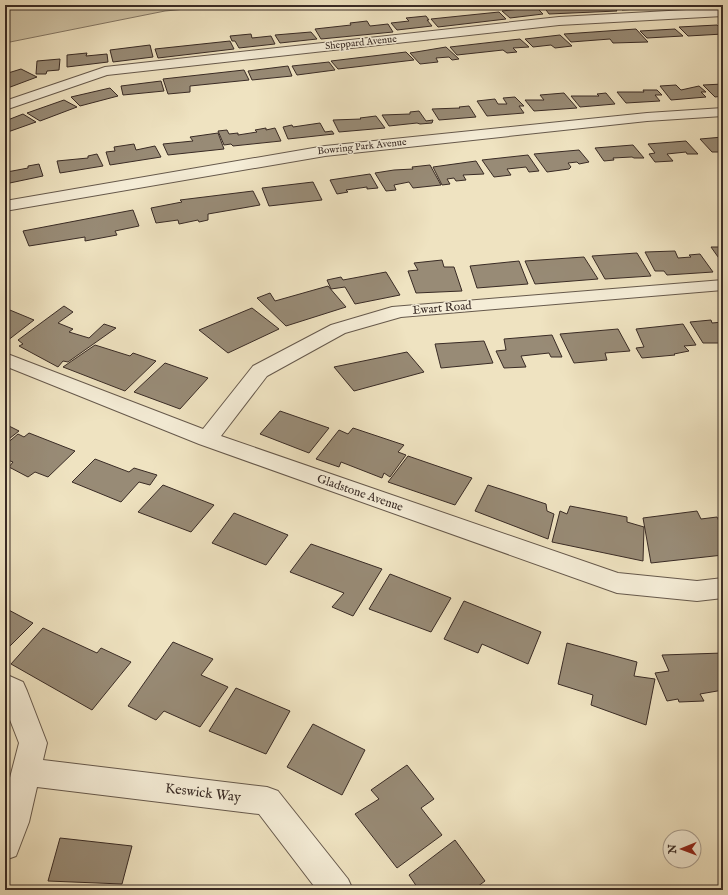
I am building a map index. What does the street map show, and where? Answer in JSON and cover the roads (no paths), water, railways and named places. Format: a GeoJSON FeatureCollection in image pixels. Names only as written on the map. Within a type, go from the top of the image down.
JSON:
{"type":"FeatureCollection","features":[{"type":"Feature","properties":{"kind":"street","name":"Sheppard Avenue"},"geometry":{"type":"LineString","coordinates":[[5,106],[105,71],[559,21],[723,12]]}},
{"type":"Feature","properties":{"kind":"street","name":"Bowring Park Avenue"},"geometry":{"type":"LineString","coordinates":[[5,206],[325,150],[647,117],[723,112]]}},
{"type":"Feature","properties":{"kind":"street","name":"Ewart Road"},"geometry":{"type":"LineString","coordinates":[[207,439],[260,371],[338,329],[399,311],[723,285]]}},
{"type":"Feature","properties":{"kind":"street","name":"Gladstone Avenue"},"geometry":{"type":"LineString","coordinates":[[5,359],[207,439],[618,584],[697,591],[723,588]]}},
{"type":"Feature","properties":{"kind":"street"},"geometry":{"type":"LineString","coordinates":[[5,686],[13,691],[33,743],[14,822],[5,846]]}},
{"type":"Feature","properties":{"kind":"street","name":"Keswick Way"},"geometry":{"type":"LineString","coordinates":[[26,772],[267,801],[337,890]]}}]}
